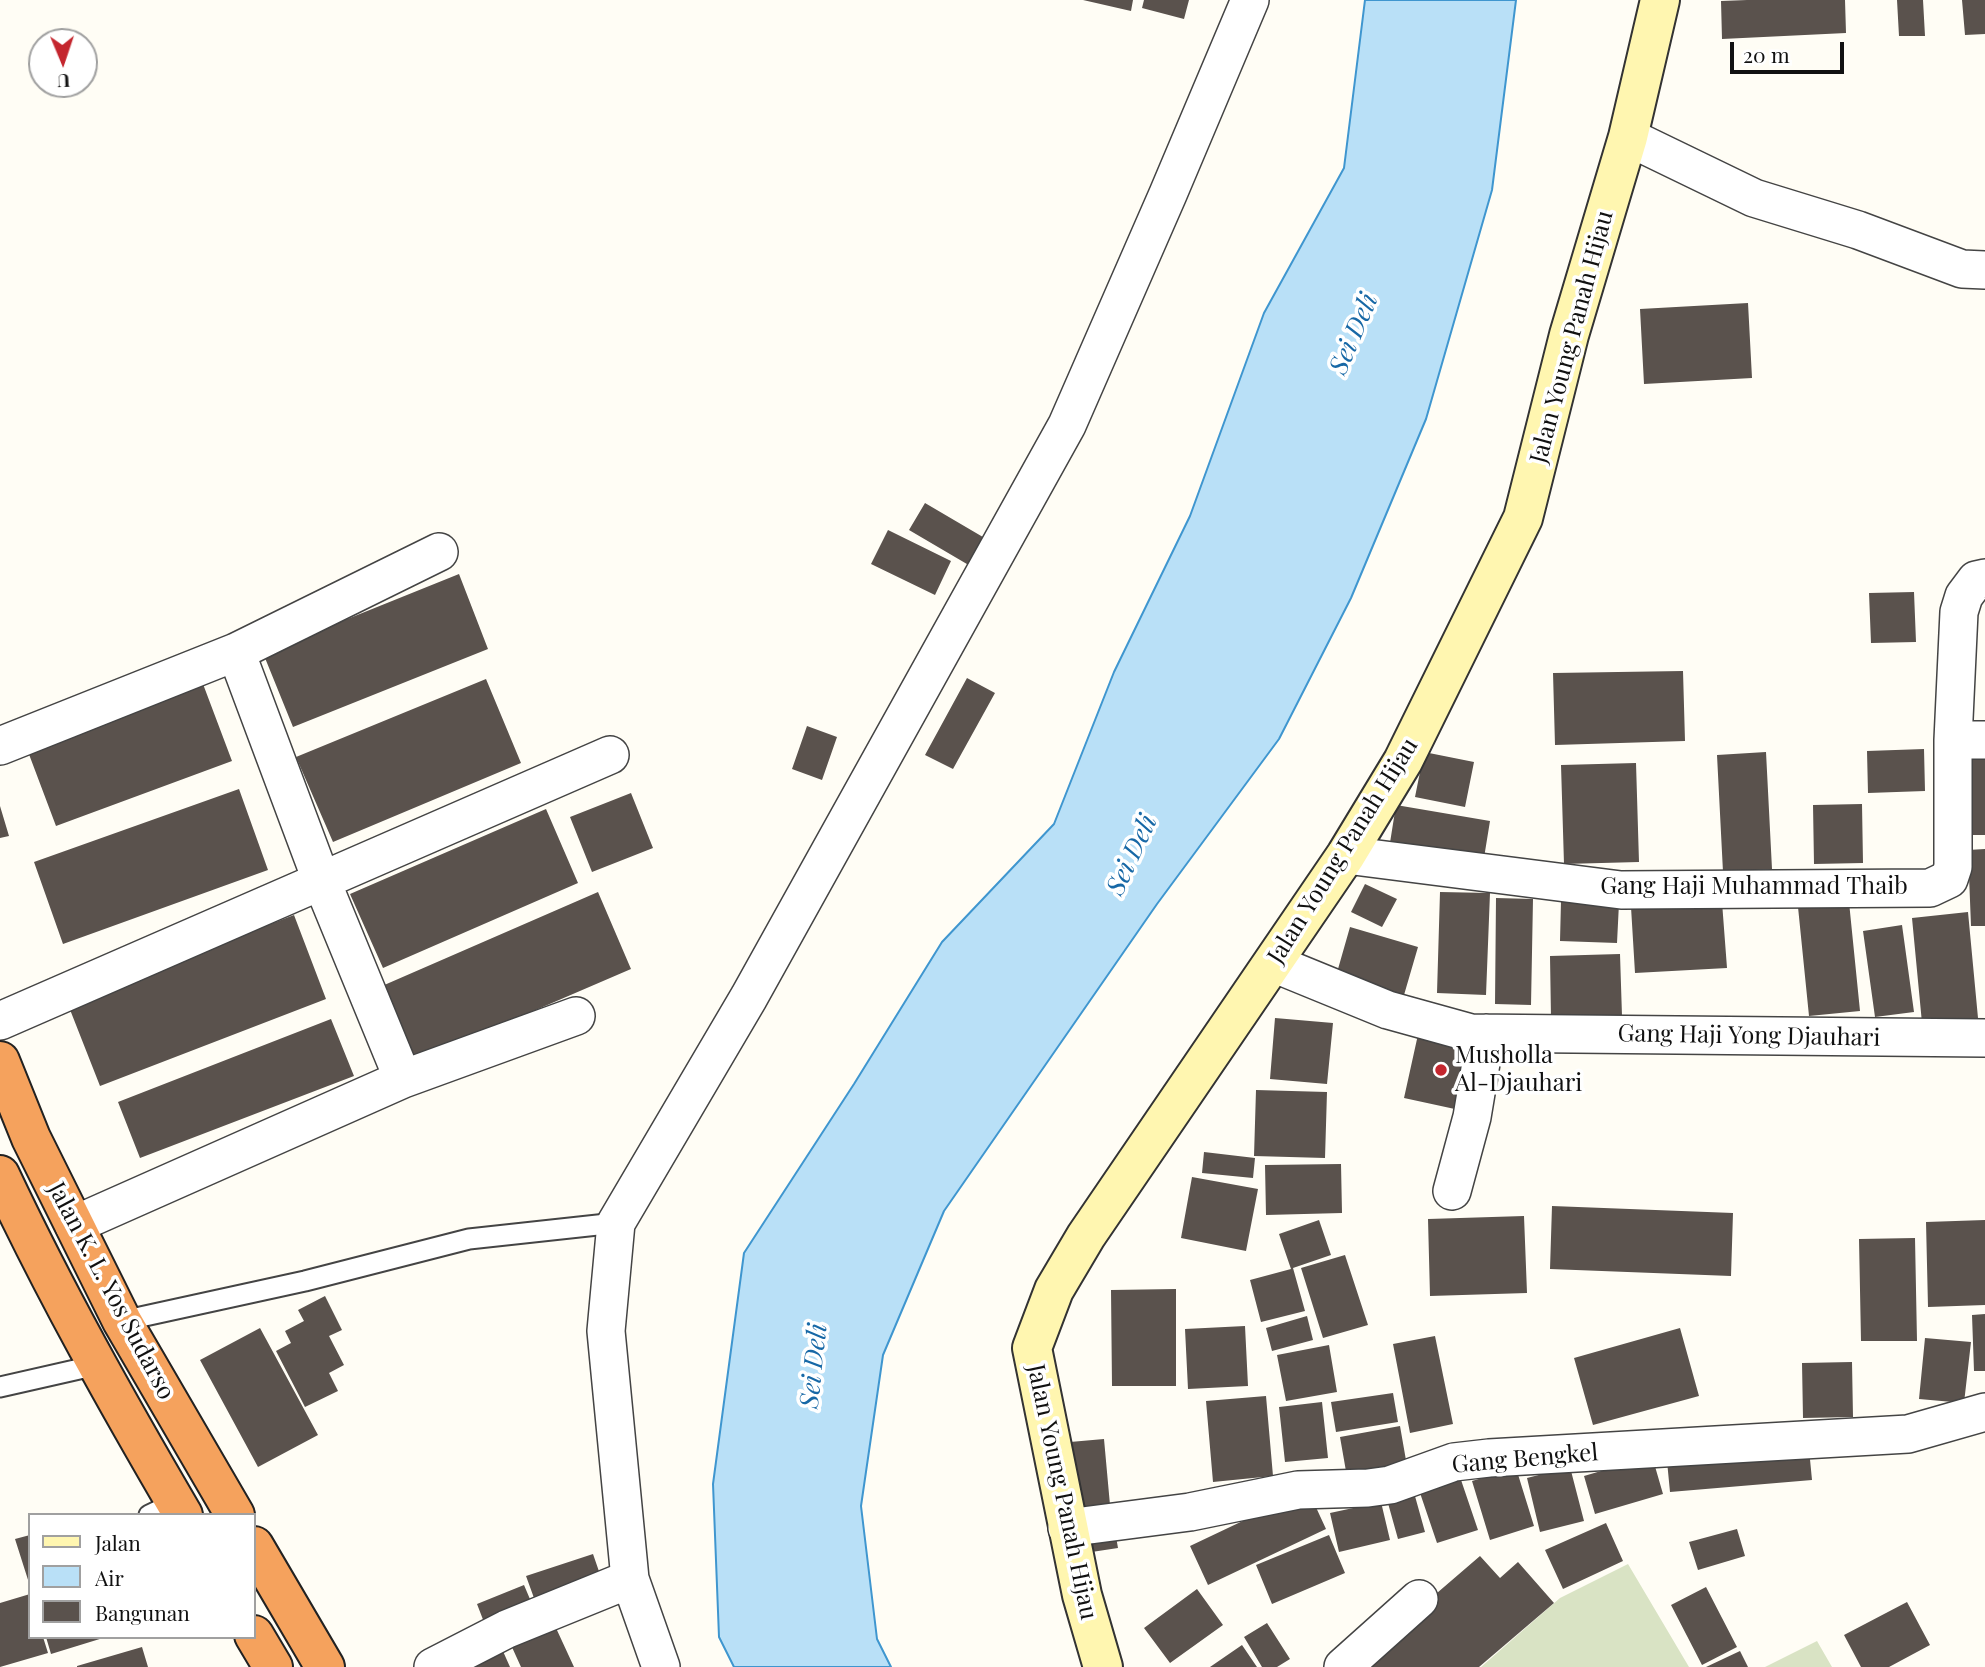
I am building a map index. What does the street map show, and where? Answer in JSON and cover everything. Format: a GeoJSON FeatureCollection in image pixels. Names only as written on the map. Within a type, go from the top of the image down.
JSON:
{"type":"FeatureCollection","features":[{"type":"Feature","properties":{"kind":"highway","name":"Jalan K. L. Yos Sudarso"},"geometry":{"type":"LineString","coordinates":[[0,1061],[32,1138],[122,1321],[235,1513]]}},
{"type":"Feature","properties":{"kind":"highway","name":"Jalan K. L. Yos Sudarso"},"geometry":{"type":"LineString","coordinates":[[0,1175],[169,1511]]}},
{"type":"Feature","properties":{"kind":"highway"},"geometry":{"type":"LineString","coordinates":[[256,1549],[325,1667]]}},
{"type":"Feature","properties":{"kind":"highway"},"geometry":{"type":"LineString","coordinates":[[256,1637],[273,1667]]}},
{"type":"Feature","properties":{"kind":"street"},"geometry":{"type":"LineString","coordinates":[[660,1667],[630,1579],[606,1331],[616,1223],[749,997],[1067,425],[1250,0]]}},
{"type":"Feature","properties":{"kind":"street","name":"Jalan Young Panah Hijau"},"geometry":{"type":"LineString","coordinates":[[1103,1667],[1082,1595],[1032,1348],[1054,1290],[1086,1236],[1346,855],[1403,761],[1523,518],[1569,335],[1628,137],[1660,0]]}},
{"type":"Feature","properties":{"kind":"street"},"geometry":{"type":"LineString","coordinates":[[1628,137],[1754,198],[1858,230],[1962,269],[1985,270]]}},
{"type":"Feature","properties":{"kind":"street"},"geometry":{"type":"LineString","coordinates":[[0,746],[236,652],[439,552]]}},
{"type":"Feature","properties":{"kind":"street","name":"Gang Haji Muhammad Thaib"},"geometry":{"type":"LineString","coordinates":[[1346,855],[1621,890],[1930,888],[1949,879],[1954,867],[1969,740],[1959,611],[1964,596],[1976,580],[1985,578]]}},
{"type":"Feature","properties":{"kind":"street"},"geometry":{"type":"LineString","coordinates":[[236,652],[322,882],[403,1079]]}},
{"type":"Feature","properties":{"kind":"street"},"geometry":{"type":"LineString","coordinates":[[0,1021],[610,755]]}},
{"type":"Feature","properties":{"kind":"street","name":"Gang Haji Yong Djauhari"},"geometry":{"type":"LineString","coordinates":[[1273,963],[1388,1010],[1471,1033],[1985,1038]]}},
{"type":"Feature","properties":{"kind":"street"},"geometry":{"type":"LineString","coordinates":[[74,1225],[403,1079],[576,1016]]}},
{"type":"Feature","properties":{"kind":"street"},"geometry":{"type":"LineString","coordinates":[[1452,1191],[1472,1117],[1486,1034]]}},
{"type":"Feature","properties":{"kind":"street","name":"Gang Bengkel"},"geometry":{"type":"LineString","coordinates":[[1068,1528],[1190,1512],[1298,1490],[1390,1485],[1454,1462],[1908,1434],[1985,1412]]}},
{"type":"Feature","properties":{"kind":"street"},"geometry":{"type":"LineString","coordinates":[[433,1667],[507,1629],[630,1579]]}},
{"type":"Feature","properties":{"kind":"street"},"geometry":{"type":"LineString","coordinates":[[1343,1667],[1419,1599]]}},
{"type":"Feature","properties":{"kind":"lane"},"geometry":{"type":"LineString","coordinates":[[122,1321],[305,1281],[469,1239],[616,1223]]}},
{"type":"Feature","properties":{"kind":"lane"},"geometry":{"type":"LineString","coordinates":[[0,1387],[97,1365]]}},
{"type":"Feature","properties":{"kind":"green space"},"geometry":{"type":"Polygon","coordinates":[[[1628,1564],[1689,1667],[1481,1667],[1560,1598],[1628,1564]]]}},
{"type":"Feature","properties":{"kind":"green space"},"geometry":{"type":"Polygon","coordinates":[[[1817,1641],[1832,1667],[1765,1667],[1817,1641]]]}},
{"type":"Feature","properties":{"kind":"water","name":"Sei Deli"},"geometry":{"type":"Polygon","coordinates":[[[1365,0],[1516,0],[1492,190],[1426,419],[1351,598],[1279,739],[1157,904],[944,1211],[883,1355],[861,1506],[877,1639],[891,1667],[734,1667],[719,1637],[713,1484],[744,1253],[942,942],[1054,824],[1114,672],[1190,516],[1264,313],[1344,168],[1365,0]]]}},
{"type":"Feature","properties":{"kind":"building"},"geometry":{"type":"Polygon","coordinates":[[[1083,0],[1133,0],[1131,11],[1083,0]]]}},
{"type":"Feature","properties":{"kind":"building"},"geometry":{"type":"Polygon","coordinates":[[[1144,0],[1189,0],[1184,19],[1142,8],[1144,0]]]}},
{"type":"Feature","properties":{"kind":"building"},"geometry":{"type":"Polygon","coordinates":[[[1845,0],[1846,33],[1722,39],[1721,1],[1845,0]]]}},
{"type":"Feature","properties":{"kind":"building"},"geometry":{"type":"Polygon","coordinates":[[[1897,0],[1923,0],[1925,36],[1899,36],[1897,0]]]}},
{"type":"Feature","properties":{"kind":"building"},"geometry":{"type":"Polygon","coordinates":[[[1962,0],[1985,0],[1985,34],[1965,35],[1962,0]]]}},
{"type":"Feature","properties":{"kind":"building"},"geometry":{"type":"Polygon","coordinates":[[[1748,303],[1752,378],[1644,384],[1640,309],[1748,303]]]}},
{"type":"Feature","properties":{"kind":"building"},"geometry":{"type":"Polygon","coordinates":[[[925,503],[988,540],[972,567],[909,530],[925,503]]]}},
{"type":"Feature","properties":{"kind":"building"},"geometry":{"type":"Polygon","coordinates":[[[888,530],[951,561],[935,595],[871,564],[888,530]]]}},
{"type":"Feature","properties":{"kind":"building"},"geometry":{"type":"Polygon","coordinates":[[[459,574],[488,649],[293,727],[263,653],[459,574]]]}},
{"type":"Feature","properties":{"kind":"building"},"geometry":{"type":"Polygon","coordinates":[[[1914,592],[1916,642],[1871,643],[1869,593],[1914,592]]]}},
{"type":"Feature","properties":{"kind":"building"},"geometry":{"type":"Polygon","coordinates":[[[1683,671],[1685,741],[1555,745],[1553,673],[1683,671]]]}},
{"type":"Feature","properties":{"kind":"building"},"geometry":{"type":"Polygon","coordinates":[[[967,678],[995,693],[953,769],[925,755],[967,678]]]}},
{"type":"Feature","properties":{"kind":"building"},"geometry":{"type":"Polygon","coordinates":[[[486,679],[521,763],[333,842],[296,757],[486,679]]]}},
{"type":"Feature","properties":{"kind":"building"},"geometry":{"type":"Polygon","coordinates":[[[203,684],[232,761],[56,826],[27,749],[203,684]]]}},
{"type":"Feature","properties":{"kind":"building"},"geometry":{"type":"Polygon","coordinates":[[[807,726],[837,737],[822,780],[792,769],[807,726]]]}},
{"type":"Feature","properties":{"kind":"building"},"geometry":{"type":"Polygon","coordinates":[[[1924,749],[1925,791],[1868,793],[1867,751],[1924,749]]]}},
{"type":"Feature","properties":{"kind":"building"},"geometry":{"type":"Polygon","coordinates":[[[1985,750],[1985,835],[1971,835],[1968,751],[1985,750]]]}},
{"type":"Feature","properties":{"kind":"building"},"geometry":{"type":"Polygon","coordinates":[[[1424,752],[1474,762],[1465,807],[1415,797],[1424,752]]]}},
{"type":"Feature","properties":{"kind":"building"},"geometry":{"type":"Polygon","coordinates":[[[1766,752],[1772,869],[1723,872],[1717,755],[1766,752]]]}},
{"type":"Feature","properties":{"kind":"building"},"geometry":{"type":"Polygon","coordinates":[[[1636,763],[1639,862],[1564,864],[1561,765],[1636,763]]]}},
{"type":"Feature","properties":{"kind":"building"},"geometry":{"type":"Polygon","coordinates":[[[239,789],[268,870],[63,944],[34,862],[239,789]]]}},
{"type":"Feature","properties":{"kind":"building"},"geometry":{"type":"Polygon","coordinates":[[[631,793],[653,848],[592,872],[570,817],[631,793]]]}},
{"type":"Feature","properties":{"kind":"building"},"geometry":{"type":"Polygon","coordinates":[[[1862,804],[1863,863],[1814,864],[1813,805],[1862,804]]]}},
{"type":"Feature","properties":{"kind":"building"},"geometry":{"type":"Polygon","coordinates":[[[1396,805],[1490,821],[1483,864],[1389,849],[1396,805]]]}},
{"type":"Feature","properties":{"kind":"building"},"geometry":{"type":"Polygon","coordinates":[[[0,806],[9,836],[0,838],[0,806]]]}},
{"type":"Feature","properties":{"kind":"building"},"geometry":{"type":"Polygon","coordinates":[[[546,809],[578,883],[383,968],[350,894],[546,809]]]}},
{"type":"Feature","properties":{"kind":"building"},"geometry":{"type":"Polygon","coordinates":[[[1985,849],[1985,926],[1971,926],[1968,850],[1985,849]]]}},
{"type":"Feature","properties":{"kind":"building"},"geometry":{"type":"Polygon","coordinates":[[[1365,884],[1397,899],[1382,927],[1351,912],[1365,884]]]}},
{"type":"Feature","properties":{"kind":"building"},"geometry":{"type":"Polygon","coordinates":[[[598,892],[631,969],[415,1062],[382,986],[598,892]]]}},
{"type":"Feature","properties":{"kind":"building"},"geometry":{"type":"Polygon","coordinates":[[[1440,892],[1490,893],[1486,995],[1437,993],[1440,892]]]}},
{"type":"Feature","properties":{"kind":"building"},"geometry":{"type":"Polygon","coordinates":[[[1496,898],[1533,899],[1531,1005],[1495,1004],[1496,898]]]}},
{"type":"Feature","properties":{"kind":"building"},"geometry":{"type":"Polygon","coordinates":[[[1561,901],[1619,903],[1617,943],[1560,941],[1561,901]]]}},
{"type":"Feature","properties":{"kind":"building"},"geometry":{"type":"Polygon","coordinates":[[[1722,902],[1727,968],[1635,973],[1631,907],[1722,902]]]}},
{"type":"Feature","properties":{"kind":"building"},"geometry":{"type":"Polygon","coordinates":[[[1849,902],[1860,1011],[1809,1016],[1798,907],[1849,902]]]}},
{"type":"Feature","properties":{"kind":"building"},"geometry":{"type":"Polygon","coordinates":[[[1968,912],[1978,1018],[1922,1023],[1912,918],[1968,912]]]}},
{"type":"Feature","properties":{"kind":"building"},"geometry":{"type":"Polygon","coordinates":[[[294,915],[326,999],[100,1086],[67,1002],[294,915]]]}},
{"type":"Feature","properties":{"kind":"building"},"geometry":{"type":"Polygon","coordinates":[[[1902,925],[1914,1012],[1875,1017],[1863,931],[1902,925]]]}},
{"type":"Feature","properties":{"kind":"building"},"geometry":{"type":"Polygon","coordinates":[[[1350,927],[1418,947],[1404,995],[1336,976],[1350,927]]]}},
{"type":"Feature","properties":{"kind":"building"},"geometry":{"type":"Polygon","coordinates":[[[1620,954],[1622,1016],[1551,1018],[1550,956],[1620,954]]]}},
{"type":"Feature","properties":{"kind":"building"},"geometry":{"type":"Polygon","coordinates":[[[1275,1018],[1333,1023],[1327,1084],[1270,1079],[1275,1018]]]}},
{"type":"Feature","properties":{"kind":"building"},"geometry":{"type":"Polygon","coordinates":[[[331,1019],[354,1076],[140,1158],[118,1102],[331,1019]]]}},
{"type":"Feature","properties":{"kind":"building","name":"Musholla Al-Djauhari"},"geometry":{"type":"Polygon","coordinates":[[[1419,1030],[1479,1043],[1464,1111],[1404,1098],[1419,1030]]]}},
{"type":"Feature","properties":{"kind":"building"},"geometry":{"type":"Polygon","coordinates":[[[1256,1090],[1327,1092],[1325,1158],[1254,1156],[1256,1090]]]}},
{"type":"Feature","properties":{"kind":"building"},"geometry":{"type":"Polygon","coordinates":[[[1204,1152],[1255,1158],[1253,1178],[1202,1173],[1204,1152]]]}},
{"type":"Feature","properties":{"kind":"building"},"geometry":{"type":"Polygon","coordinates":[[[1341,1164],[1342,1213],[1266,1215],[1265,1165],[1341,1164]]]}},
{"type":"Feature","properties":{"kind":"building"},"geometry":{"type":"Polygon","coordinates":[[[1192,1177],[1258,1189],[1246,1251],[1181,1238],[1192,1177]]]}},
{"type":"Feature","properties":{"kind":"building"},"geometry":{"type":"Polygon","coordinates":[[[1552,1206],[1733,1213],[1731,1276],[1550,1269],[1552,1206]]]}},
{"type":"Feature","properties":{"kind":"building"},"geometry":{"type":"Polygon","coordinates":[[[1524,1216],[1527,1293],[1430,1296],[1428,1219],[1524,1216]]]}},
{"type":"Feature","properties":{"kind":"building"},"geometry":{"type":"Polygon","coordinates":[[[1319,1220],[1331,1255],[1293,1268],[1305,1311],[1261,1322],[1250,1280],[1291,1269],[1279,1234],[1319,1220]]]}},
{"type":"Feature","properties":{"kind":"building"},"geometry":{"type":"Polygon","coordinates":[[[1985,1220],[1985,1305],[1928,1307],[1926,1222],[1985,1220]]]}},
{"type":"Feature","properties":{"kind":"building"},"geometry":{"type":"Polygon","coordinates":[[[1915,1238],[1917,1341],[1861,1341],[1859,1239],[1915,1238]]]}},
{"type":"Feature","properties":{"kind":"building"},"geometry":{"type":"Polygon","coordinates":[[[1345,1255],[1368,1325],[1323,1338],[1301,1268],[1345,1255]]]}},
{"type":"Feature","properties":{"kind":"building"},"geometry":{"type":"Polygon","coordinates":[[[1176,1289],[1176,1386],[1112,1386],[1111,1290],[1176,1289]]]}},
{"type":"Feature","properties":{"kind":"building"},"geometry":{"type":"Polygon","coordinates":[[[325,1296],[342,1330],[329,1336],[344,1365],[329,1373],[338,1391],[305,1407],[276,1351],[291,1343],[285,1331],[304,1321],[298,1310],[325,1296]]]}},
{"type":"Feature","properties":{"kind":"building"},"geometry":{"type":"Polygon","coordinates":[[[1985,1314],[1985,1371],[1974,1371],[1972,1315],[1985,1314]]]}},
{"type":"Feature","properties":{"kind":"building"},"geometry":{"type":"Polygon","coordinates":[[[1307,1316],[1313,1340],[1272,1351],[1266,1328],[1307,1316]]]}},
{"type":"Feature","properties":{"kind":"building"},"geometry":{"type":"Polygon","coordinates":[[[1245,1326],[1248,1386],[1188,1389],[1185,1329],[1245,1326]]]}},
{"type":"Feature","properties":{"kind":"building"},"geometry":{"type":"Polygon","coordinates":[[[260,1328],[318,1435],[258,1467],[200,1360],[260,1328]]]}},
{"type":"Feature","properties":{"kind":"building"},"geometry":{"type":"Polygon","coordinates":[[[1680,1328],[1699,1396],[1593,1425],[1574,1358],[1680,1328]]]}},
{"type":"Feature","properties":{"kind":"building"},"geometry":{"type":"Polygon","coordinates":[[[1435,1336],[1453,1424],[1410,1433],[1393,1344],[1435,1336]]]}},
{"type":"Feature","properties":{"kind":"building"},"geometry":{"type":"Polygon","coordinates":[[[1925,1338],[1971,1342],[1964,1403],[1919,1399],[1925,1338]]]}},
{"type":"Feature","properties":{"kind":"building"},"geometry":{"type":"Polygon","coordinates":[[[1329,1345],[1337,1392],[1286,1401],[1277,1355],[1329,1345]]]}},
{"type":"Feature","properties":{"kind":"building"},"geometry":{"type":"Polygon","coordinates":[[[1852,1362],[1853,1417],[1803,1418],[1802,1363],[1852,1362]]]}},
{"type":"Feature","properties":{"kind":"building"},"geometry":{"type":"Polygon","coordinates":[[[1393,1393],[1398,1422],[1336,1432],[1331,1402],[1393,1393]]]}},
{"type":"Feature","properties":{"kind":"building"},"geometry":{"type":"Polygon","coordinates":[[[1266,1396],[1273,1476],[1213,1482],[1206,1401],[1266,1396]]]}},
{"type":"Feature","properties":{"kind":"building"},"geometry":{"type":"Polygon","coordinates":[[[1322,1402],[1328,1458],[1285,1462],[1279,1407],[1322,1402]]]}},
{"type":"Feature","properties":{"kind":"building"},"geometry":{"type":"Polygon","coordinates":[[[1400,1426],[1407,1466],[1347,1477],[1340,1437],[1400,1426]]]}},
{"type":"Feature","properties":{"kind":"building"},"geometry":{"type":"Polygon","coordinates":[[[1104,1439],[1110,1505],[1076,1508],[1070,1442],[1104,1439]]]}},
{"type":"Feature","properties":{"kind":"building"},"geometry":{"type":"Polygon","coordinates":[[[1809,1449],[1812,1480],[1670,1492],[1667,1461],[1809,1449]]]}},
{"type":"Feature","properties":{"kind":"building"},"geometry":{"type":"Polygon","coordinates":[[[1652,1456],[1663,1494],[1595,1514],[1584,1476],[1652,1456]]]}},
{"type":"Feature","properties":{"kind":"building"},"geometry":{"type":"Polygon","coordinates":[[[1570,1467],[1584,1521],[1540,1532],[1527,1478],[1570,1467]]]}},
{"type":"Feature","properties":{"kind":"building"},"geometry":{"type":"Polygon","coordinates":[[[1516,1468],[1534,1526],[1490,1540],[1472,1481],[1516,1468]]]}},
{"type":"Feature","properties":{"kind":"building"},"geometry":{"type":"Polygon","coordinates":[[[1460,1477],[1478,1530],[1437,1543],[1419,1490],[1460,1477]]]}},
{"type":"Feature","properties":{"kind":"building"},"geometry":{"type":"Polygon","coordinates":[[[1413,1489],[1425,1532],[1398,1539],[1386,1496],[1413,1489]]]}},
{"type":"Feature","properties":{"kind":"building"},"geometry":{"type":"Polygon","coordinates":[[[1308,1490],[1326,1529],[1208,1585],[1190,1546],[1308,1490]]]}},
{"type":"Feature","properties":{"kind":"building"},"geometry":{"type":"Polygon","coordinates":[[[1381,1502],[1390,1540],[1339,1552],[1330,1513],[1381,1502]]]}},
{"type":"Feature","properties":{"kind":"building"},"geometry":{"type":"Polygon","coordinates":[[[1606,1523],[1623,1561],[1563,1589],[1545,1550],[1606,1523]]]}},
{"type":"Feature","properties":{"kind":"building"},"geometry":{"type":"Polygon","coordinates":[[[1737,1529],[1745,1556],[1698,1570],[1689,1542],[1737,1529]]]}},
{"type":"Feature","properties":{"kind":"building"},"geometry":{"type":"Polygon","coordinates":[[[1115,1531],[1118,1548],[1085,1553],[1083,1536],[1115,1531]]]}},
{"type":"Feature","properties":{"kind":"building"},"geometry":{"type":"Polygon","coordinates":[[[1329,1535],[1345,1573],[1272,1604],[1256,1565],[1329,1535]]]}},
{"type":"Feature","properties":{"kind":"building"},"geometry":{"type":"Polygon","coordinates":[[[28,1536],[28,1580],[15,1539],[28,1536]]]}},
{"type":"Feature","properties":{"kind":"building"},"geometry":{"type":"Polygon","coordinates":[[[593,1554],[603,1583],[538,1609],[526,1576],[593,1554]]]}},
{"type":"Feature","properties":{"kind":"building"},"geometry":{"type":"Polygon","coordinates":[[[1480,1556],[1500,1578],[1518,1562],[1554,1603],[1479,1667],[1351,1667],[1480,1556]]]}},
{"type":"Feature","properties":{"kind":"building"},"geometry":{"type":"Polygon","coordinates":[[[524,1585],[535,1611],[487,1630],[477,1604],[524,1585]]]}},
{"type":"Feature","properties":{"kind":"building"},"geometry":{"type":"Polygon","coordinates":[[[1706,1587],[1737,1647],[1702,1665],[1671,1605],[1706,1587]]]}},
{"type":"Feature","properties":{"kind":"building"},"geometry":{"type":"Polygon","coordinates":[[[1197,1589],[1223,1625],[1170,1663],[1144,1628],[1197,1589]]]}},
{"type":"Feature","properties":{"kind":"building"},"geometry":{"type":"Polygon","coordinates":[[[28,1595],[28,1639],[44,1639],[48,1653],[0,1667],[0,1603],[28,1595]]]}},
{"type":"Feature","properties":{"kind":"building"},"geometry":{"type":"Polygon","coordinates":[[[1907,1602],[1930,1645],[1889,1667],[1861,1667],[1844,1635],[1907,1602]]]}},
{"type":"Feature","properties":{"kind":"building"},"geometry":{"type":"Polygon","coordinates":[[[550,1615],[574,1667],[521,1667],[506,1634],[550,1615]]]}},
{"type":"Feature","properties":{"kind":"building"},"geometry":{"type":"Polygon","coordinates":[[[1267,1623],[1290,1659],[1277,1667],[1262,1667],[1244,1637],[1267,1623]]]}},
{"type":"Feature","properties":{"kind":"building"},"geometry":{"type":"Polygon","coordinates":[[[47,1639],[100,1639],[51,1654],[47,1639]]]}},
{"type":"Feature","properties":{"kind":"building"},"geometry":{"type":"Polygon","coordinates":[[[498,1640],[510,1667],[440,1667],[498,1640]]]}},
{"type":"Feature","properties":{"kind":"building"},"geometry":{"type":"Polygon","coordinates":[[[1242,1645],[1257,1667],[1210,1667],[1242,1645]]]}},
{"type":"Feature","properties":{"kind":"building"},"geometry":{"type":"Polygon","coordinates":[[[142,1647],[148,1667],[77,1667],[77,1666],[142,1647]]]}},
{"type":"Feature","properties":{"kind":"building"},"geometry":{"type":"Polygon","coordinates":[[[1740,1651],[1748,1667],[1706,1667],[1740,1651]]]}},
{"type":"Feature","properties":{"kind":"place","name":"Musholla Al-Djauhari"},"geometry":{"type":"Point","coordinates":[1441,1070]}}]}
